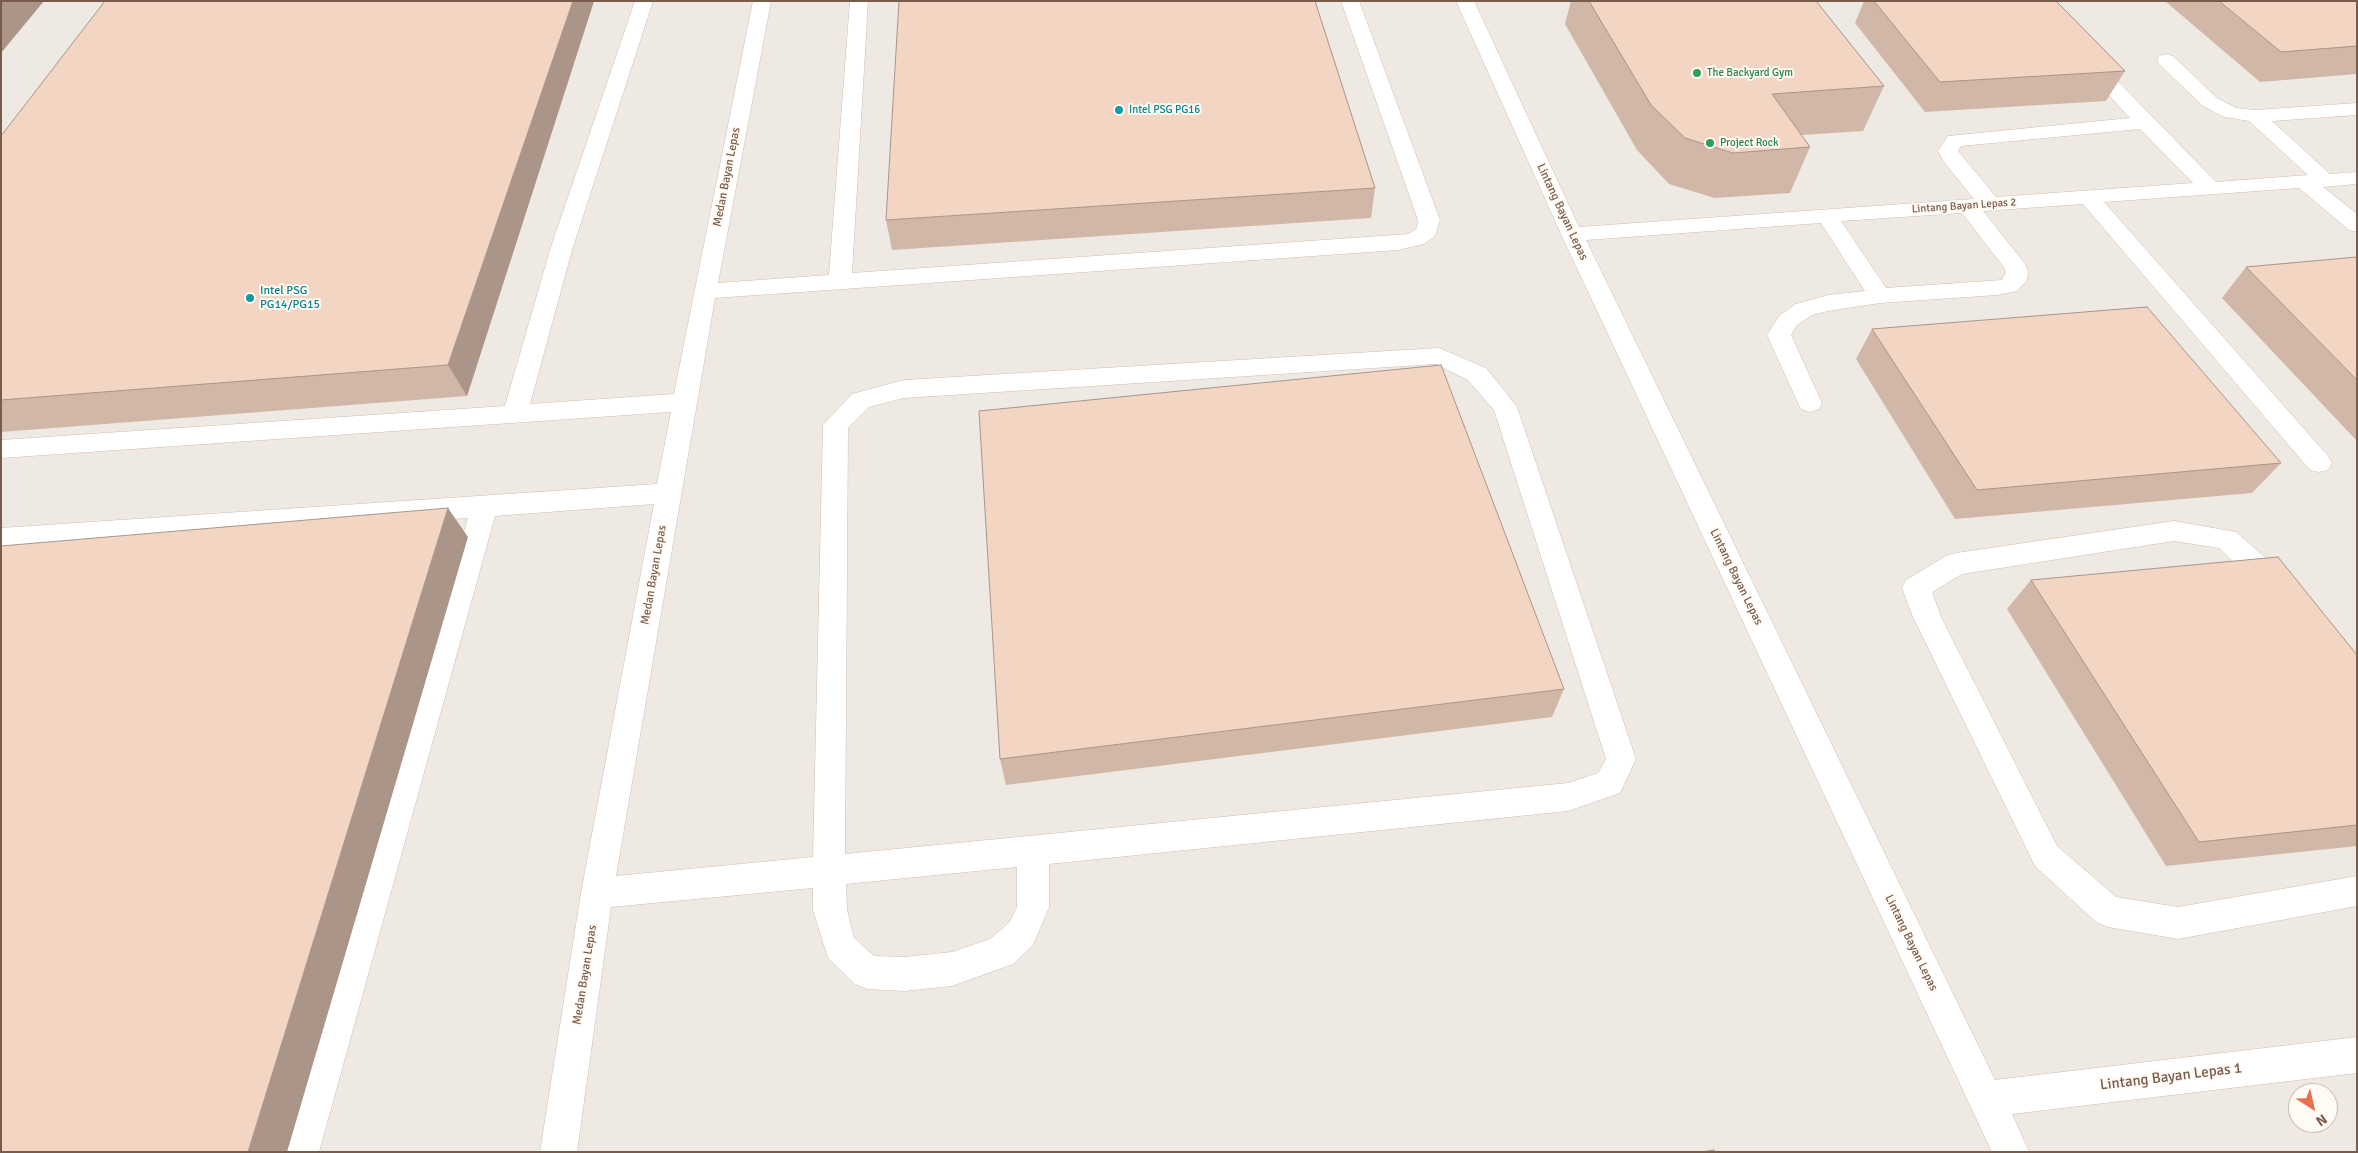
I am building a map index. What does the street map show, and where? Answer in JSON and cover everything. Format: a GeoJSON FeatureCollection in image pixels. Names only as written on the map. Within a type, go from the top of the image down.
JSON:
{"type":"FeatureCollection","features":[{"type":"Feature","properties":{"kind":"street"},"geometry":{"type":"LineString","coordinates":[[515,414],[561,250],[644,1]]}},
{"type":"Feature","properties":{"kind":"street","name":"Medan Bayan Lepas"},"geometry":{"type":"LineString","coordinates":[[558,1152],[598,893],[685,402],[762,1]]}},
{"type":"Feature","properties":{"kind":"street"},"geometry":{"type":"LineString","coordinates":[[840,282],[859,1]]}},
{"type":"Feature","properties":{"kind":"street"},"geometry":{"type":"LineString","coordinates":[[705,292],[1388,244],[1416,239],[1426,231],[1429,220],[1350,1]]}},
{"type":"Feature","properties":{"kind":"street","name":"Lintang Bayan Lepas"},"geometry":{"type":"LineString","coordinates":[[1465,1],[1572,234],[2011,1152]]}},
{"type":"Feature","properties":{"kind":"street"},"geometry":{"type":"LineString","coordinates":[[2078,51],[2145,123],[2211,188]]}},
{"type":"Feature","properties":{"kind":"street"},"geometry":{"type":"LineString","coordinates":[[2166,60],[2218,108],[2237,114],[2255,116],[2357,109]]}},
{"type":"Feature","properties":{"kind":"street"},"geometry":{"type":"LineString","coordinates":[[2255,116],[2357,225]]}},
{"type":"Feature","properties":{"kind":"street"},"geometry":{"type":"LineString","coordinates":[[1810,403],[1779,335],[1788,320],[1804,309],[1880,296],[1997,288],[2009,286],[2016,280],[2017,272],[2014,264],[1948,151],[1950,145],[1956,140],[2145,123]]}},
{"type":"Feature","properties":{"kind":"street","name":"Lintang Bayan Lepas 2"},"geometry":{"type":"LineString","coordinates":[[1572,234],[2357,178]]}},
{"type":"Feature","properties":{"kind":"street"},"geometry":{"type":"LineString","coordinates":[[2089,198],[2318,463]]}},
{"type":"Feature","properties":{"kind":"street"},"geometry":{"type":"LineString","coordinates":[[1826,216],[1880,296]]}},
{"type":"Feature","properties":{"kind":"street"},"geometry":{"type":"LineString","coordinates":[[598,893],[829,871],[1033,850],[1568,797],[1609,783],[1621,759],[1505,407],[1477,374],[1440,356],[904,389],[861,400],[836,426],[829,871],[830,910],[840,947],[867,972],[904,974],[952,969],[1000,952],[1022,934],[1033,907],[1033,850]]}},
{"type":"Feature","properties":{"kind":"street"},"geometry":{"type":"LineString","coordinates":[[1,449],[685,402]]}},
{"type":"Feature","properties":{"kind":"street"},"geometry":{"type":"LineString","coordinates":[[1,538],[669,494]]}},
{"type":"Feature","properties":{"kind":"street"},"geometry":{"type":"LineString","coordinates":[[300,1152],[484,507]]}},
{"type":"Feature","properties":{"kind":"street"},"geometry":{"type":"LineString","coordinates":[[2293,605],[2275,583],[2226,539],[2174,531],[1956,564],[1916,588],[1927,618],[2046,856],[2108,911],[2178,923],[2357,891]]}},
{"type":"Feature","properties":{"kind":"street","name":"Lintang Bayan Lepas 1"},"geometry":{"type":"LineString","coordinates":[[1986,1099],[2357,1055]]}},
{"type":"Feature","properties":{"kind":"shaded area"},"geometry":{"type":"Polygon","coordinates":[[[1,1],[2357,1],[2357,1152],[1,1152],[1,1]]]}},
{"type":"Feature","properties":{"kind":"building","name":"Intel PSG PG14/PG15"},"geometry":{"type":"Polygon","coordinates":[[[105,1],[573,1],[448,365],[1,400],[1,136],[105,1]]]}},
{"type":"Feature","properties":{"kind":"building","name":"Intel PSG PG16"},"geometry":{"type":"Polygon","coordinates":[[[899,1],[1315,1],[1375,188],[886,220],[899,1]]]}},
{"type":"Feature","properties":{"kind":"building"},"geometry":{"type":"Polygon","coordinates":[[[1589,1],[1816,1],[1884,86],[1772,94],[1810,147],[1733,153],[1685,138],[1651,105],[1589,1]]]}},
{"type":"Feature","properties":{"kind":"building"},"geometry":{"type":"Polygon","coordinates":[[[1874,1],[2056,1],[2125,71],[1940,82],[1874,1]]]}},
{"type":"Feature","properties":{"kind":"building"},"geometry":{"type":"Polygon","coordinates":[[[2219,1],[2357,1],[2357,46],[2281,52],[2219,1]]]}},
{"type":"Feature","properties":{"kind":"building"},"geometry":{"type":"Polygon","coordinates":[[[2357,257],[2357,380],[2246,267],[2357,257]]]}},
{"type":"Feature","properties":{"kind":"building"},"geometry":{"type":"Polygon","coordinates":[[[2147,307],[2281,463],[1977,490],[1872,329],[2147,307]]]}},
{"type":"Feature","properties":{"kind":"building"},"geometry":{"type":"Polygon","coordinates":[[[1441,365],[1564,689],[1000,759],[979,411],[1441,365]]]}},
{"type":"Feature","properties":{"kind":"building"},"geometry":{"type":"Polygon","coordinates":[[[448,508],[248,1152],[1,1152],[1,546],[448,508]]]}},
{"type":"Feature","properties":{"kind":"building"},"geometry":{"type":"Polygon","coordinates":[[[2278,557],[2357,655],[2357,825],[2199,842],[2031,580],[2278,557]]]}},
{"type":"Feature","properties":{"kind":"place","name":"The Backyard Gym"},"geometry":{"type":"Point","coordinates":[1697,73]}},
{"type":"Feature","properties":{"kind":"place","name":"Intel PSG PG16"},"geometry":{"type":"Point","coordinates":[1119,110]}},
{"type":"Feature","properties":{"kind":"place","name":"Project Rock"},"geometry":{"type":"Point","coordinates":[1710,143]}},
{"type":"Feature","properties":{"kind":"place","name":"Intel PSG PG14/PG15"},"geometry":{"type":"Point","coordinates":[250,298]}}]}
